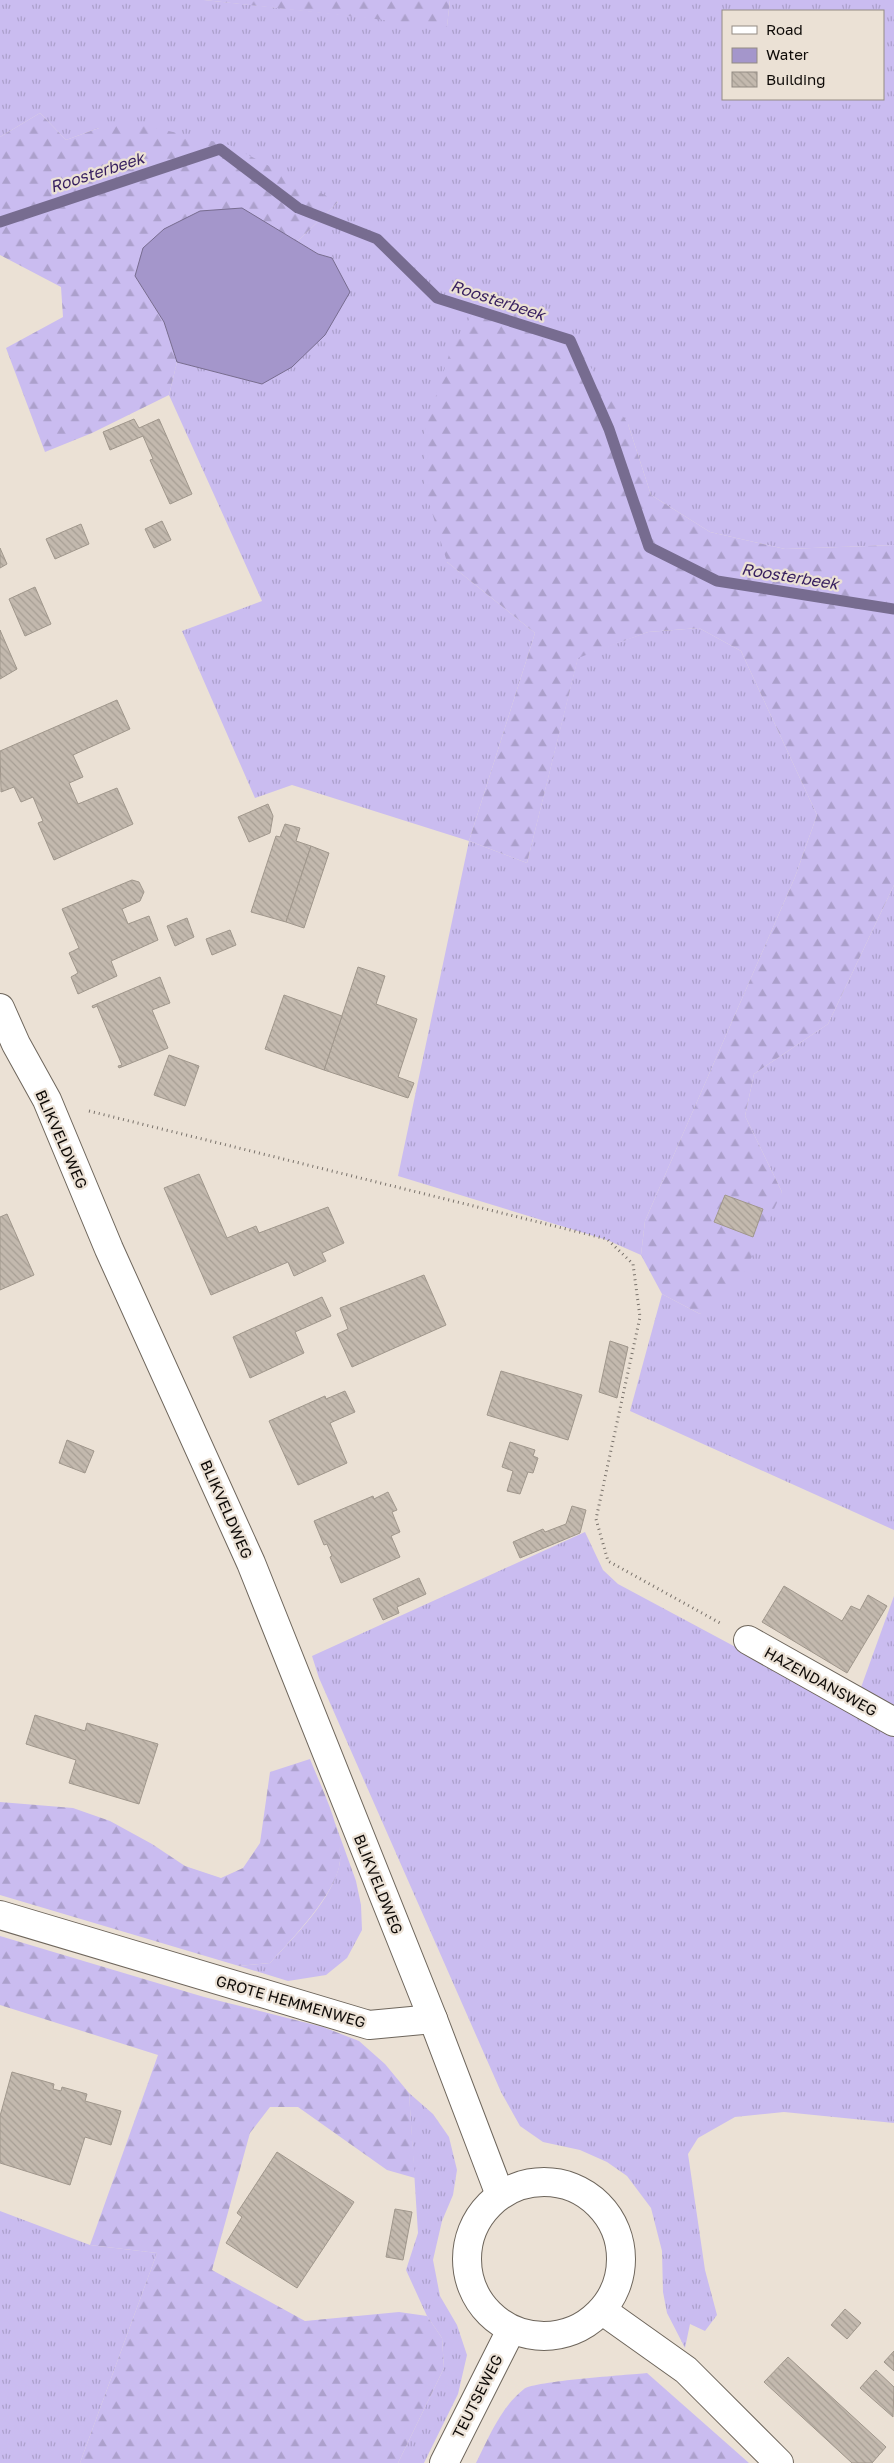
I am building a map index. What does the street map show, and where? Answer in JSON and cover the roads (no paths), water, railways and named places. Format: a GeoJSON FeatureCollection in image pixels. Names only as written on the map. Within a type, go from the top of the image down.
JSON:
{"type":"FeatureCollection","features":[{"type":"Feature","properties":{"kind":"street","name":"BLIKVELDWEG"},"geometry":{"type":"LineString","coordinates":[[0,1008],[8,1047],[47,1100],[109,1249],[251,1563],[433,2020]]}},
{"type":"Feature","properties":{"kind":"street","name":"HAZENDANSWEG"},"geometry":{"type":"LineString","coordinates":[[748,1640],[894,1722]]}},
{"type":"Feature","properties":{"kind":"street","name":"GROTE HEMMENWEG"},"geometry":{"type":"LineString","coordinates":[[0,1914],[369,2025],[433,2020]]}},
{"type":"Feature","properties":{"kind":"street"},"geometry":{"type":"LineString","coordinates":[[433,2020],[500,2195]]}},
{"type":"Feature","properties":{"kind":"street"},"geometry":{"type":"LineString","coordinates":[[554,2182],[580,2190],[602,2207],[617,2231],[622,2259],[618,2286],[603,2311],[584,2326],[560,2336],[535,2337],[511,2330],[485,2310],[469,2282],[466,2249],[477,2219],[500,2195],[526,2183],[554,2182]]}},
{"type":"Feature","properties":{"kind":"street"},"geometry":{"type":"LineString","coordinates":[[603,2311],[686,2370],[779,2463]]}},
{"type":"Feature","properties":{"kind":"street","name":"TEUTSEWEG"},"geometry":{"type":"LineString","coordinates":[[444,2463],[511,2330]]}},
{"type":"Feature","properties":{"kind":"water"},"geometry":{"type":"Polygon","coordinates":[[[242,208],[318,254],[332,258],[350,292],[325,335],[292,367],[262,384],[177,362],[164,322],[135,276],[143,248],[164,229],[200,211],[242,208]]]}},
{"type":"Feature","properties":{"kind":"waterway","name":"Roosterbeek"},"geometry":{"type":"LineString","coordinates":[[0,222],[220,149],[298,208],[377,239],[437,298],[570,340],[609,429],[649,547],[717,581],[894,609]]}}]}
